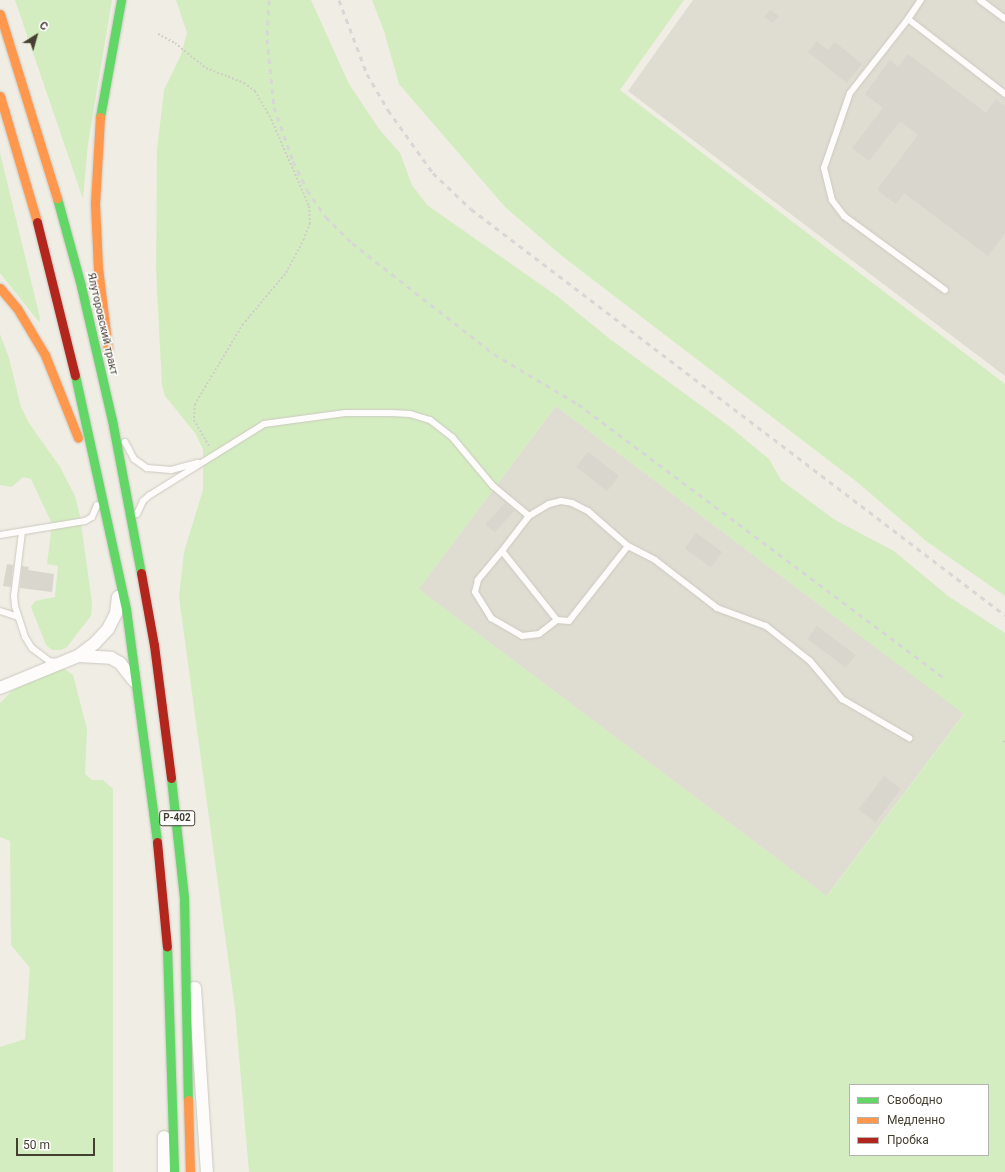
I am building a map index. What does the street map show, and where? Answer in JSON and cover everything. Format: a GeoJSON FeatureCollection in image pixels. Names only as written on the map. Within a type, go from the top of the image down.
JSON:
{"type":"FeatureCollection","features":[{"type":"Feature","properties":{"kind":"main road"},"geometry":{"type":"LineString","coordinates":[[121,0],[100,118],[95,204],[98,268],[123,475]]}},
{"type":"Feature","properties":{"kind":"main road","name":"Ялуторовский тракт"},"geometry":{"type":"LineString","coordinates":[[0,14],[48,165],[97,354],[123,475],[154,645]]}},
{"type":"Feature","properties":{"kind":"main road"},"geometry":{"type":"LineString","coordinates":[[0,96],[24,170],[56,293],[119,575]]}},
{"type":"Feature","properties":{"kind":"main road"},"geometry":{"type":"LineString","coordinates":[[0,288],[17,308],[45,355],[59,385],[80,442],[98,476]]}},
{"type":"Feature","properties":{"kind":"main road"},"geometry":{"type":"LineString","coordinates":[[97,354],[116,416]]}},
{"type":"Feature","properties":{"kind":"main road","name":"Р-402"},"geometry":{"type":"LineString","coordinates":[[119,575],[138,688],[163,898],[170,992],[174,1172]]}},
{"type":"Feature","properties":{"kind":"main road","name":"Р-402"},"geometry":{"type":"LineString","coordinates":[[154,645],[177,822],[184,898],[190,1172]]}},
{"type":"Feature","properties":{"kind":"street"},"geometry":{"type":"LineString","coordinates":[[78,656],[95,643],[112,623],[116,612],[119,575]]}},
{"type":"Feature","properties":{"kind":"street"},"geometry":{"type":"LineString","coordinates":[[0,688],[58,662],[78,656],[111,658],[127,670],[138,688]]}},
{"type":"Feature","properties":{"kind":"street"},"geometry":{"type":"LineString","coordinates":[[163,898],[161,982],[164,1172]]}},
{"type":"Feature","properties":{"kind":"street"},"geometry":{"type":"LineString","coordinates":[[184,898],[195,976],[207,1172]]}},
{"type":"Feature","properties":{"kind":"lane"},"geometry":{"type":"LineString","coordinates":[[921,0],[850,93],[824,168],[832,200],[844,216],[945,290]]}},
{"type":"Feature","properties":{"kind":"lane"},"geometry":{"type":"LineString","coordinates":[[980,0],[1005,19]]}},
{"type":"Feature","properties":{"kind":"lane"},"geometry":{"type":"LineString","coordinates":[[908,19],[1005,94]]}},
{"type":"Feature","properties":{"kind":"lane"},"geometry":{"type":"LineString","coordinates":[[154,645],[150,590],[137,519],[138,508],[150,495],[255,428],[276,421],[345,413],[410,414],[430,420],[452,437],[493,486],[529,516]]}},
{"type":"Feature","properties":{"kind":"lane"},"geometry":{"type":"LineString","coordinates":[[116,416],[130,455],[143,466],[170,470],[203,462]]}},
{"type":"Feature","properties":{"kind":"lane"},"geometry":{"type":"LineString","coordinates":[[0,535],[89,520],[96,511],[101,489]]}},
{"type":"Feature","properties":{"kind":"lane"},"geometry":{"type":"LineString","coordinates":[[628,546],[569,621],[557,620],[539,634],[522,636],[491,618],[475,592],[478,580],[529,516],[549,504],[562,500],[572,503],[588,511],[628,546],[655,560],[717,608],[766,626],[810,661],[842,699],[909,738]]}},
{"type":"Feature","properties":{"kind":"lane"},"geometry":{"type":"LineString","coordinates":[[22,532],[14,596],[18,617],[25,637],[32,648],[49,661],[58,662]]}},
{"type":"Feature","properties":{"kind":"lane"},"geometry":{"type":"LineString","coordinates":[[502,551],[557,620]]}},
{"type":"Feature","properties":{"kind":"lane"},"geometry":{"type":"LineString","coordinates":[[0,612],[18,617]]}},
{"type":"Feature","properties":{"kind":"path"},"geometry":{"type":"LineString","coordinates":[[158,34],[175,43],[206,68],[244,83],[255,91],[271,119],[309,206],[308,228],[285,274],[243,324],[195,404],[194,420],[214,455]]}},
{"type":"Feature","properties":{"kind":"shaded area"},"geometry":{"type":"Polygon","coordinates":[[[693,0],[1005,0],[1005,376],[628,91],[693,0]]]}},
{"type":"Feature","properties":{"kind":"shaded area"},"geometry":{"type":"Polygon","coordinates":[[[556,406],[964,714],[826,896],[418,589],[556,406]]]}},
{"type":"Feature","properties":{"kind":"green space"},"geometry":{"type":"Polygon","coordinates":[[[15,0],[112,0],[88,144],[83,199],[15,0]]]}},
{"type":"Feature","properties":{"kind":"green space"},"geometry":{"type":"Polygon","coordinates":[[[176,0],[311,0],[349,84],[379,129],[400,153],[412,185],[427,205],[557,296],[610,339],[729,426],[769,459],[781,480],[835,520],[894,551],[948,596],[1005,633],[1005,1172],[249,1172],[235,1009],[179,597],[184,552],[203,490],[203,449],[195,433],[165,396],[162,386],[156,270],[157,150],[164,90],[181,55],[187,33],[176,0]],[[556,406],[419,589],[827,896],[964,714],[556,406]]]}},
{"type":"Feature","properties":{"kind":"green space"},"geometry":{"type":"Polygon","coordinates":[[[372,0],[684,0],[620,90],[1005,384],[1005,596],[926,541],[857,482],[562,256],[505,207],[399,84],[384,31],[372,0]]]}},
{"type":"Feature","properties":{"kind":"green space"},"geometry":{"type":"Polygon","coordinates":[[[0,153],[40,318],[39,322],[0,273],[0,153]]]}},
{"type":"Feature","properties":{"kind":"green space"},"geometry":{"type":"Polygon","coordinates":[[[0,334],[9,358],[21,407],[29,423],[60,467],[75,496],[80,516],[92,603],[91,616],[66,648],[60,650],[52,650],[46,645],[31,607],[35,601],[55,597],[58,566],[47,564],[52,524],[31,479],[23,477],[12,487],[0,485],[0,334]]]}},
{"type":"Feature","properties":{"kind":"green space"},"geometry":{"type":"Polygon","coordinates":[[[63,668],[73,675],[87,729],[85,774],[92,780],[103,780],[113,789],[113,1172],[0,1172],[0,1047],[25,1039],[30,968],[11,945],[10,841],[0,837],[0,703],[13,690],[51,670],[63,668]]]}},
{"type":"Feature","properties":{"kind":"building"},"geometry":{"type":"Polygon","coordinates":[[[770,10],[779,16],[773,23],[764,17],[770,10]]]}},
{"type":"Feature","properties":{"kind":"building"},"geometry":{"type":"Polygon","coordinates":[[[817,41],[828,50],[835,42],[862,64],[847,83],[808,52],[817,41]]]}},
{"type":"Feature","properties":{"kind":"building"},"geometry":{"type":"Polygon","coordinates":[[[908,54],[986,113],[996,99],[1005,106],[1005,233],[988,256],[904,193],[896,204],[877,190],[918,135],[900,121],[869,161],[852,148],[883,108],[865,94],[890,60],[898,67],[908,54]]]}},
{"type":"Feature","properties":{"kind":"building"},"geometry":{"type":"Polygon","coordinates":[[[588,452],[619,476],[607,491],[576,467],[588,452]]]}},
{"type":"Feature","properties":{"kind":"building"},"geometry":{"type":"Polygon","coordinates":[[[505,503],[514,511],[495,533],[486,525],[505,503]]]}},
{"type":"Feature","properties":{"kind":"building"},"geometry":{"type":"Polygon","coordinates":[[[696,533],[722,552],[711,567],[685,548],[696,533]]]}},
{"type":"Feature","properties":{"kind":"building"},"geometry":{"type":"Polygon","coordinates":[[[7,564],[13,565],[11,587],[3,586],[7,564]]]}},
{"type":"Feature","properties":{"kind":"building"},"geometry":{"type":"Polygon","coordinates":[[[22,566],[29,567],[28,570],[54,574],[52,592],[20,588],[22,566]]]}},
{"type":"Feature","properties":{"kind":"building"},"geometry":{"type":"Polygon","coordinates":[[[817,626],[855,655],[846,668],[807,639],[817,626]]]}},
{"type":"Feature","properties":{"kind":"building"},"geometry":{"type":"Polygon","coordinates":[[[884,776],[901,789],[875,822],[859,810],[884,776]]]}},
{"type":"Feature","properties":{"kind":"railway"},"geometry":{"type":"LineString","coordinates":[[269,0],[267,39],[274,107],[293,161],[307,190],[326,217],[352,243],[494,354],[578,404],[944,678]]}},
{"type":"Feature","properties":{"kind":"railway"},"geometry":{"type":"LineString","coordinates":[[339,0],[367,74],[388,110],[433,173],[471,209],[1005,615]]}},
{"type":"Feature","properties":{"kind":"traffic: fast"},"geometry":{"type":"LineString","coordinates":[[100,117],[121,0]]}},
{"type":"Feature","properties":{"kind":"traffic: fast"},"geometry":{"type":"LineString","coordinates":[[57,198],[81,286],[112,420],[141,573]]}},
{"type":"Feature","properties":{"kind":"traffic: fast"},"geometry":{"type":"LineString","coordinates":[[75,375],[126,609],[157,842]]}},
{"type":"Feature","properties":{"kind":"traffic: fast"},"geometry":{"type":"LineString","coordinates":[[171,778],[184,898],[188,1100]]}},
{"type":"Feature","properties":{"kind":"traffic: fast"},"geometry":{"type":"LineString","coordinates":[[167,947],[174,1172]]}},
{"type":"Feature","properties":{"kind":"traffic: slow"},"geometry":{"type":"LineString","coordinates":[[0,14],[57,198]]}},
{"type":"Feature","properties":{"kind":"traffic: slow"},"geometry":{"type":"LineString","coordinates":[[0,96],[37,222]]}},
{"type":"Feature","properties":{"kind":"traffic: slow"},"geometry":{"type":"LineString","coordinates":[[100,117],[95,204],[98,268],[108,350]]}},
{"type":"Feature","properties":{"kind":"traffic: slow"},"geometry":{"type":"LineString","coordinates":[[0,288],[17,308],[45,355],[78,438]]}},
{"type":"Feature","properties":{"kind":"traffic: slow"},"geometry":{"type":"LineString","coordinates":[[188,1100],[190,1172]]}},
{"type":"Feature","properties":{"kind":"traffic: jam"},"geometry":{"type":"LineString","coordinates":[[37,222],[75,375]]}},
{"type":"Feature","properties":{"kind":"traffic: jam"},"geometry":{"type":"LineString","coordinates":[[141,573],[154,645],[171,778]]}},
{"type":"Feature","properties":{"kind":"traffic: jam"},"geometry":{"type":"LineString","coordinates":[[157,842],[167,947]]}}]}
